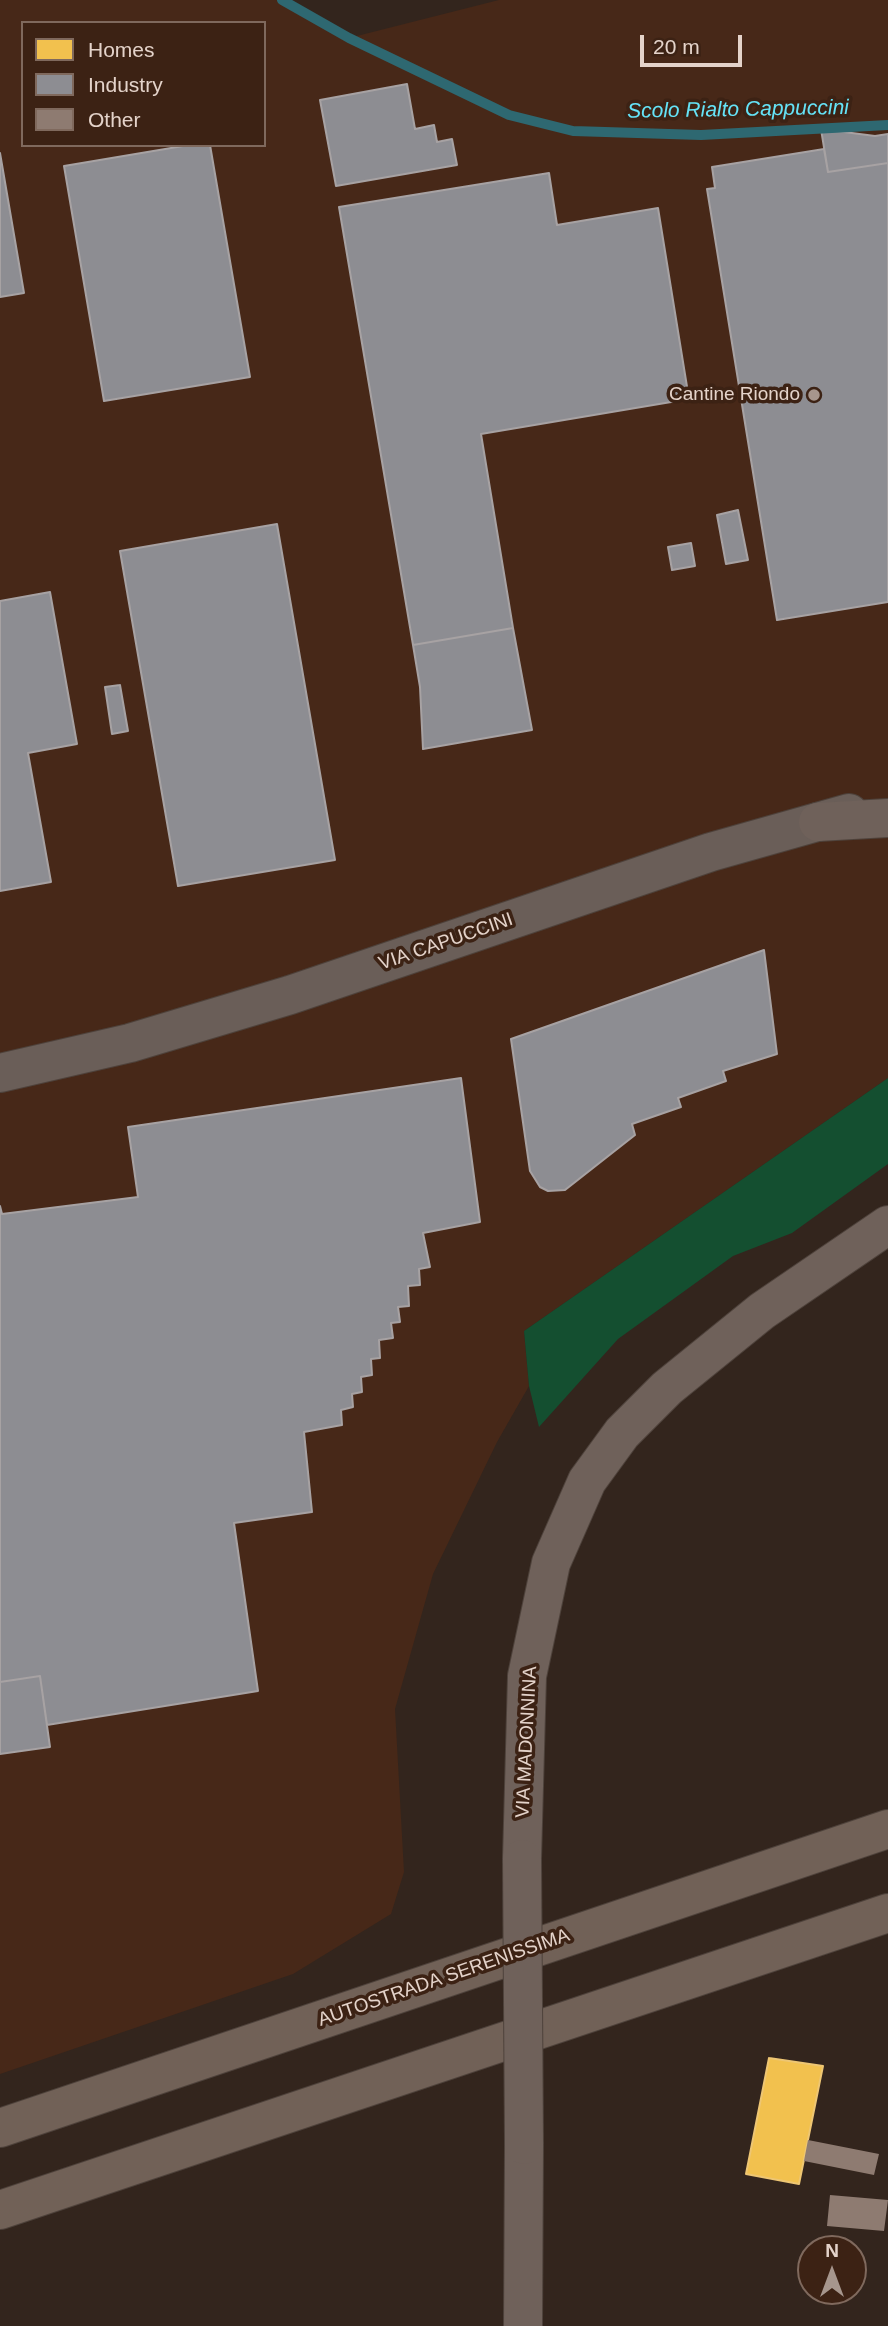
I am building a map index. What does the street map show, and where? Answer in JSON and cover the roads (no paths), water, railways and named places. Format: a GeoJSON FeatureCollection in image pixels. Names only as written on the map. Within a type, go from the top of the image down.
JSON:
{"type":"FeatureCollection","features":[{"type":"Feature","properties":{"kind":"highway","name":"AUTOSTRADA SERENISSIMA"},"geometry":{"type":"LineString","coordinates":[[0,2128],[888,1829]]}},
{"type":"Feature","properties":{"kind":"highway"},"geometry":{"type":"LineString","coordinates":[[0,2210],[888,1913]]}},
{"type":"Feature","properties":{"kind":"main road"},"geometry":{"type":"LineString","coordinates":[[818,822],[888,818]]}},
{"type":"Feature","properties":{"kind":"main road","name":"VIA MADONNINA"},"geometry":{"type":"LineString","coordinates":[[523,2326],[522,1858],[527,1676],[551,1563],[587,1481],[622,1433],[667,1388],[762,1311],[888,1226]]}},
{"type":"Feature","properties":{"kind":"street","name":"VIA CAPUCCINI"},"geometry":{"type":"LineString","coordinates":[[0,1073],[130,1042],[290,995],[711,852],[888,801]]}},
{"type":"Feature","properties":{"kind":"waterway","name":"Scolo Rialto Cappuccini"},"geometry":{"type":"LineString","coordinates":[[282,0],[349,38],[509,115],[573,131],[701,135],[888,125]]}},
{"type":"Feature","properties":{"kind":"place","name":"Cantine Riondo"},"geometry":{"type":"Point","coordinates":[814,395]}}]}
